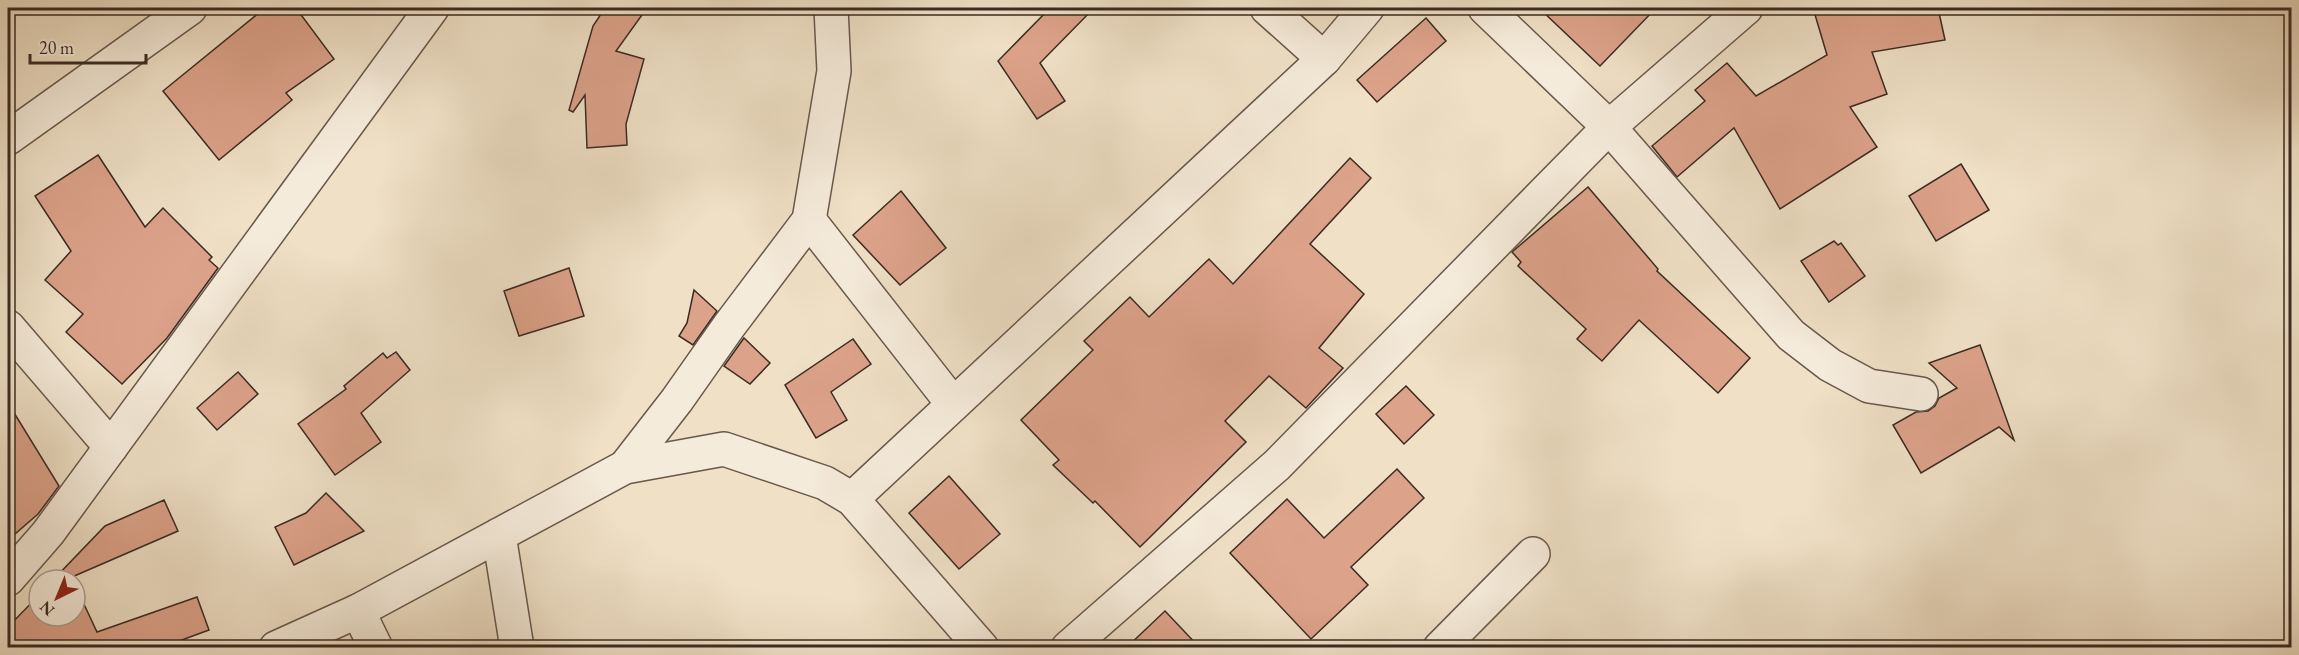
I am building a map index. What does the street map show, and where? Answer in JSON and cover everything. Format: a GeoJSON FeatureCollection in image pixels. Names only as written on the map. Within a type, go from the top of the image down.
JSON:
{"type":"FeatureCollection","features":[{"type":"Feature","properties":{"kind":"street"},"geometry":{"type":"LineString","coordinates":[[8,138],[190,8]]}},
{"type":"Feature","properties":{"kind":"street"},"geometry":{"type":"LineString","coordinates":[[8,579],[48,533],[432,8]]}},
{"type":"Feature","properties":{"kind":"street"},"geometry":{"type":"LineString","coordinates":[[625,467],[809,220],[834,71],[831,8]]}},
{"type":"Feature","properties":{"kind":"street"},"geometry":{"type":"LineString","coordinates":[[1267,8],[1324,59]]}},
{"type":"Feature","properties":{"kind":"street"},"geometry":{"type":"LineString","coordinates":[[852,499],[1324,59],[1367,8]]}},
{"type":"Feature","properties":{"kind":"street"},"geometry":{"type":"LineString","coordinates":[[1485,8],[1609,127],[1791,335],[1830,365],[1869,386],[1921,394]]}},
{"type":"Feature","properties":{"kind":"street"},"geometry":{"type":"LineString","coordinates":[[1068,648],[1277,465],[1609,127],[1746,8]]}},
{"type":"Feature","properties":{"kind":"street"},"geometry":{"type":"LineString","coordinates":[[809,220],[953,404]]}},
{"type":"Feature","properties":{"kind":"street"},"geometry":{"type":"LineString","coordinates":[[8,327],[111,447]]}},
{"type":"Feature","properties":{"kind":"street"},"geometry":{"type":"LineString","coordinates":[[276,648],[358,611],[625,467],[724,449],[825,483],[852,499],[982,648]]}},
{"type":"Feature","properties":{"kind":"street"},"geometry":{"type":"LineString","coordinates":[[499,535],[517,648]]}},
{"type":"Feature","properties":{"kind":"street"},"geometry":{"type":"LineString","coordinates":[[1440,648],[1533,554]]}},
{"type":"Feature","properties":{"kind":"street"},"geometry":{"type":"LineString","coordinates":[[358,611],[376,648]]}},
{"type":"Feature","properties":{"kind":"building"},"geometry":{"type":"Polygon","coordinates":[[[265,8],[296,8],[334,59],[286,93],[292,100],[219,160],[163,91],[265,8]]]}},
{"type":"Feature","properties":{"kind":"building"},"geometry":{"type":"Polygon","coordinates":[[[605,8],[647,8],[616,51],[644,59],[626,124],[627,145],[587,148],[585,95],[573,112],[569,110],[593,26],[605,8]]]}},
{"type":"Feature","properties":{"kind":"building"},"geometry":{"type":"Polygon","coordinates":[[[1050,8],[1094,8],[1040,63],[1065,101],[1037,119],[998,61],[1050,8]]]}},
{"type":"Feature","properties":{"kind":"building"},"geometry":{"type":"Polygon","coordinates":[[[1539,8],[1656,8],[1600,66],[1539,8]]]}},
{"type":"Feature","properties":{"kind":"building"},"geometry":{"type":"Polygon","coordinates":[[[1813,8],[1938,8],[1945,40],[1872,52],[1887,94],[1850,107],[1877,147],[1780,209],[1734,128],[1677,177],[1652,146],[1705,101],[1695,90],[1727,63],[1756,96],[1827,55],[1813,8]]]}},
{"type":"Feature","properties":{"kind":"building"},"geometry":{"type":"Polygon","coordinates":[[[1426,18],[1446,41],[1377,102],[1357,80],[1426,18]]]}},
{"type":"Feature","properties":{"kind":"building"},"geometry":{"type":"Polygon","coordinates":[[[98,155],[145,227],[163,208],[212,257],[209,260],[218,268],[167,338],[122,384],[66,332],[83,314],[45,280],[71,251],[35,196],[98,155]]]}},
{"type":"Feature","properties":{"kind":"building"},"geometry":{"type":"Polygon","coordinates":[[[1350,158],[1371,178],[1310,244],[1364,294],[1319,348],[1343,368],[1306,408],[1269,376],[1225,421],[1246,442],[1140,547],[1095,501],[1093,503],[1053,465],[1059,460],[1021,420],[1093,350],[1084,341],[1130,297],[1149,317],[1209,259],[1233,284],[1350,158]]]}},
{"type":"Feature","properties":{"kind":"building"},"geometry":{"type":"Polygon","coordinates":[[[1961,164],[1989,210],[1936,241],[1909,196],[1961,164]]]}},
{"type":"Feature","properties":{"kind":"building"},"geometry":{"type":"Polygon","coordinates":[[[1588,187],[1658,269],[1657,271],[1750,358],[1718,393],[1639,320],[1602,361],[1577,339],[1586,329],[1518,266],[1521,262],[1512,252],[1588,187]]]}},
{"type":"Feature","properties":{"kind":"building"},"geometry":{"type":"Polygon","coordinates":[[[901,191],[946,248],[900,285],[853,235],[901,191]]]}},
{"type":"Feature","properties":{"kind":"building"},"geometry":{"type":"Polygon","coordinates":[[[1834,241],[1838,245],[1841,243],[1865,276],[1829,302],[1801,261],[1834,241]]]}},
{"type":"Feature","properties":{"kind":"building"},"geometry":{"type":"Polygon","coordinates":[[[569,268],[584,316],[519,336],[504,291],[569,268]]]}},
{"type":"Feature","properties":{"kind":"building"},"geometry":{"type":"Polygon","coordinates":[[[694,290],[717,311],[693,345],[679,336],[687,323],[694,290]]]}},
{"type":"Feature","properties":{"kind":"building"},"geometry":{"type":"Polygon","coordinates":[[[744,338],[770,363],[750,384],[724,366],[744,338]]]}},
{"type":"Feature","properties":{"kind":"building"},"geometry":{"type":"Polygon","coordinates":[[[853,339],[871,364],[831,392],[847,420],[816,438],[785,385],[853,339]]]}},
{"type":"Feature","properties":{"kind":"building"},"geometry":{"type":"Polygon","coordinates":[[[1980,345],[2014,440],[1999,427],[1921,473],[1893,425],[1916,412],[1928,411],[1935,406],[1939,398],[1957,388],[1929,363],[1980,345]]]}},
{"type":"Feature","properties":{"kind":"building"},"geometry":{"type":"Polygon","coordinates":[[[396,352],[410,370],[361,413],[381,442],[335,475],[298,424],[346,389],[344,386],[383,353],[387,358],[396,352]]]}},
{"type":"Feature","properties":{"kind":"building"},"geometry":{"type":"Polygon","coordinates":[[[238,372],[258,394],[217,430],[197,408],[238,372]]]}},
{"type":"Feature","properties":{"kind":"building"},"geometry":{"type":"Polygon","coordinates":[[[1406,386],[1434,415],[1404,444],[1376,414],[1406,386]]]}},
{"type":"Feature","properties":{"kind":"building"},"geometry":{"type":"Polygon","coordinates":[[[8,403],[59,486],[38,514],[8,540],[8,403]]]}},
{"type":"Feature","properties":{"kind":"building"},"geometry":{"type":"Polygon","coordinates":[[[1397,469],[1424,498],[1351,567],[1368,585],[1311,639],[1230,553],[1287,499],[1324,538],[1397,469]]]}},
{"type":"Feature","properties":{"kind":"building"},"geometry":{"type":"Polygon","coordinates":[[[949,476],[1000,534],[959,569],[909,513],[949,476]]]}},
{"type":"Feature","properties":{"kind":"building"},"geometry":{"type":"Polygon","coordinates":[[[326,493],[364,531],[294,565],[275,527],[306,513],[326,493]]]}},
{"type":"Feature","properties":{"kind":"building"},"geometry":{"type":"Polygon","coordinates":[[[164,500],[178,531],[87,570],[87,568],[65,568],[105,526],[164,500]]]}},
{"type":"Feature","properties":{"kind":"building"},"geometry":{"type":"Polygon","coordinates":[[[197,597],[209,630],[160,648],[8,648],[8,627],[27,607],[27,628],[87,628],[87,611],[97,632],[197,597]]]}},
{"type":"Feature","properties":{"kind":"building"},"geometry":{"type":"Polygon","coordinates":[[[1165,611],[1200,648],[1126,648],[1165,611]]]}}]}
